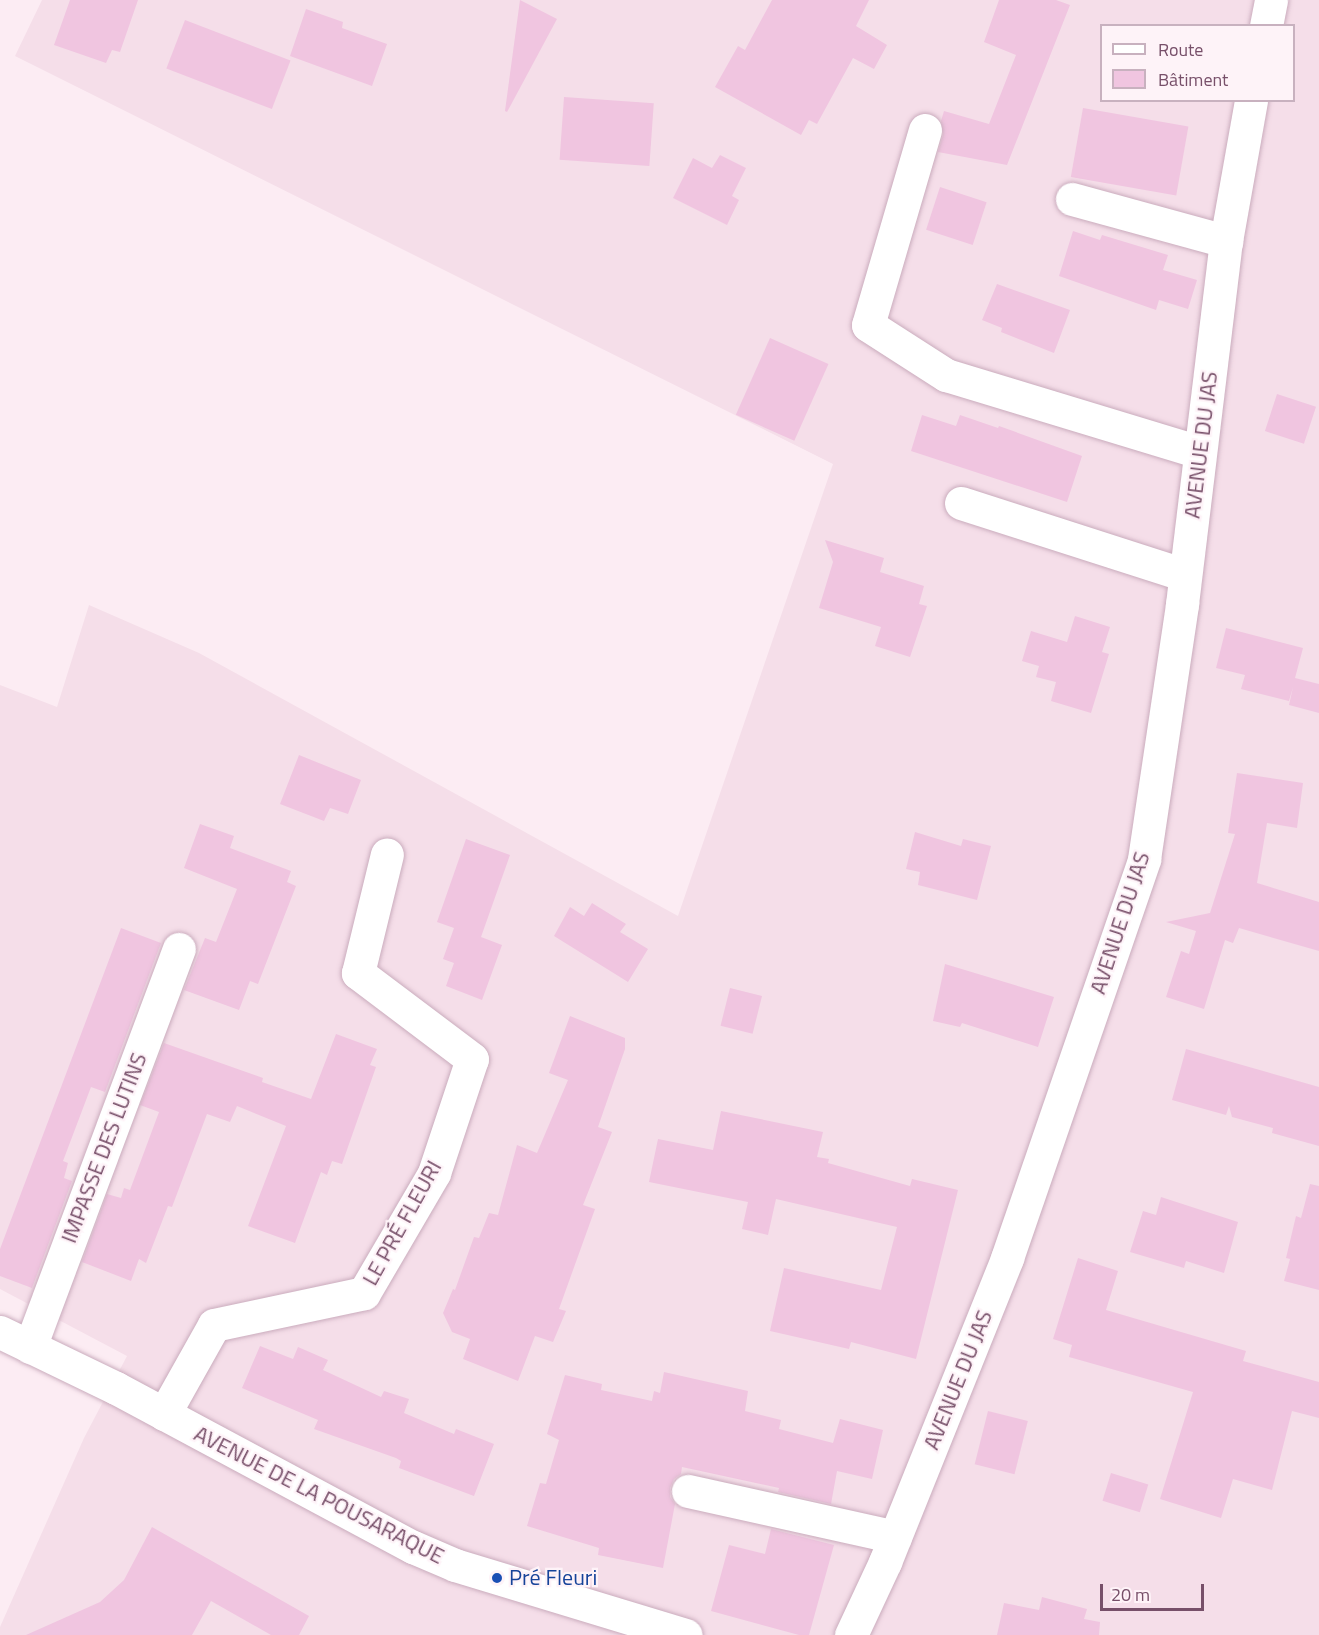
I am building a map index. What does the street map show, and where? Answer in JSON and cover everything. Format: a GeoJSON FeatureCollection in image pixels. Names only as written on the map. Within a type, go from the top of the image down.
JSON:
{"type":"FeatureCollection","features":[{"type":"Feature","properties":{"kind":"street"},"geometry":{"type":"LineString","coordinates":[[1266,24],[1271,0]]}},
{"type":"Feature","properties":{"kind":"street","name":"AVENUE DU JAS"},"geometry":{"type":"LineString","coordinates":[[851,1635],[895,1537],[1006,1258],[1144,859],[1185,575],[1226,241],[1251,102]]}},
{"type":"Feature","properties":{"kind":"street"},"geometry":{"type":"LineString","coordinates":[[925,130],[868,326],[946,375],[1200,452]]}},
{"type":"Feature","properties":{"kind":"street"},"geometry":{"type":"LineString","coordinates":[[1072,199],[1226,241]]}},
{"type":"Feature","properties":{"kind":"street"},"geometry":{"type":"LineString","coordinates":[[961,503],[1185,575]]}},
{"type":"Feature","properties":{"kind":"street","name":"LE PRÉ FLEURI"},"geometry":{"type":"LineString","coordinates":[[165,1414],[214,1326],[364,1293],[434,1173],[472,1059],[358,973],[387,854]]}},
{"type":"Feature","properties":{"kind":"street","name":"IMPASSE DES LUTINS"},"geometry":{"type":"LineString","coordinates":[[30,1347],[179,949]]}},
{"type":"Feature","properties":{"kind":"street","name":"AVENUE DE LA POUSARAQUE"},"geometry":{"type":"LineString","coordinates":[[0,1332],[165,1414],[413,1547],[455,1565],[686,1635]]}},
{"type":"Feature","properties":{"kind":"street"},"geometry":{"type":"LineString","coordinates":[[688,1491],[895,1537]]}},
{"type":"Feature","properties":{"kind":"shaded area"},"geometry":{"type":"Polygon","coordinates":[[[42,0],[1319,0],[1319,1635],[0,1635],[0,1627],[84,1438],[127,1356],[0,1289],[0,685],[57,707],[89,605],[199,653],[678,916],[833,464],[15,56],[42,0]]]}},
{"type":"Feature","properties":{"kind":"building"},"geometry":{"type":"Polygon","coordinates":[[[70,0],[138,0],[120,52],[112,50],[106,63],[54,45],[70,0]]]}},
{"type":"Feature","properties":{"kind":"building"},"geometry":{"type":"Polygon","coordinates":[[[520,0],[557,19],[507,112],[505,111],[520,0]]]}},
{"type":"Feature","properties":{"kind":"building"},"geometry":{"type":"Polygon","coordinates":[[[772,0],[869,0],[856,26],[887,45],[874,69],[853,58],[817,124],[809,120],[801,135],[715,87],[738,46],[745,50],[772,0]]]}},
{"type":"Feature","properties":{"kind":"building"},"geometry":{"type":"Polygon","coordinates":[[[999,0],[1056,0],[1070,5],[1007,165],[938,152],[943,135],[941,121],[944,111],[989,124],[1016,55],[984,42],[999,0]]]}},
{"type":"Feature","properties":{"kind":"building"},"geometry":{"type":"Polygon","coordinates":[[[306,9],[343,22],[342,28],[387,44],[372,86],[290,56],[306,9]]]}},
{"type":"Feature","properties":{"kind":"building"},"geometry":{"type":"Polygon","coordinates":[[[185,20],[290,60],[272,109],[166,69],[185,20]]]}},
{"type":"Feature","properties":{"kind":"building"},"geometry":{"type":"Polygon","coordinates":[[[564,97],[654,103],[649,166],[560,160],[564,97]]]}},
{"type":"Feature","properties":{"kind":"building"},"geometry":{"type":"Polygon","coordinates":[[[1083,108],[1188,127],[1176,196],[1071,177],[1083,108]]]}},
{"type":"Feature","properties":{"kind":"building"},"geometry":{"type":"Polygon","coordinates":[[[720,155],[746,168],[732,196],[739,200],[727,225],[673,198],[693,158],[712,168],[720,155]]]}},
{"type":"Feature","properties":{"kind":"building"},"geometry":{"type":"Polygon","coordinates":[[[940,187],[987,202],[973,245],[926,230],[940,187]]]}},
{"type":"Feature","properties":{"kind":"building"},"geometry":{"type":"Polygon","coordinates":[[[1073,231],[1100,240],[1102,235],[1168,255],[1163,270],[1197,280],[1188,309],[1159,300],[1156,310],[1059,276],[1073,231]]]}},
{"type":"Feature","properties":{"kind":"building"},"geometry":{"type":"Polygon","coordinates":[[[997,284],[1070,310],[1054,353],[1001,332],[1002,328],[982,320],[997,284]]]}},
{"type":"Feature","properties":{"kind":"building"},"geometry":{"type":"Polygon","coordinates":[[[770,338],[828,364],[794,441],[736,415],[770,338]]]}},
{"type":"Feature","properties":{"kind":"building"},"geometry":{"type":"Polygon","coordinates":[[[1277,394],[1316,407],[1304,444],[1265,431],[1277,394]]]}},
{"type":"Feature","properties":{"kind":"building"},"geometry":{"type":"Polygon","coordinates":[[[922,415],[956,426],[960,415],[998,428],[999,426],[1082,456],[1067,502],[911,451],[922,415]]]}},
{"type":"Feature","properties":{"kind":"building"},"geometry":{"type":"Polygon","coordinates":[[[825,540],[884,558],[880,572],[924,586],[919,604],[927,606],[910,657],[875,646],[881,627],[819,608],[833,562],[825,540]]]}},
{"type":"Feature","properties":{"kind":"building"},"geometry":{"type":"Polygon","coordinates":[[[1075,616],[1110,627],[1102,652],[1109,654],[1091,713],[1051,701],[1056,682],[1036,677],[1039,666],[1022,661],[1031,631],[1067,642],[1075,616]]]}},
{"type":"Feature","properties":{"kind":"building"},"geometry":{"type":"Polygon","coordinates":[[[1226,628],[1303,648],[1295,678],[1319,684],[1319,713],[1289,705],[1293,687],[1289,701],[1241,689],[1245,675],[1216,668],[1226,628]]]}},
{"type":"Feature","properties":{"kind":"building"},"geometry":{"type":"Polygon","coordinates":[[[299,755],[361,780],[348,814],[330,808],[324,821],[280,804],[299,755]]]}},
{"type":"Feature","properties":{"kind":"building"},"geometry":{"type":"Polygon","coordinates":[[[1237,773],[1303,783],[1297,828],[1267,823],[1257,883],[1319,902],[1319,951],[1239,928],[1233,943],[1225,940],[1204,1009],[1166,997],[1181,951],[1189,954],[1196,931],[1166,922],[1210,913],[1235,834],[1228,833],[1237,773]]]}},
{"type":"Feature","properties":{"kind":"building"},"geometry":{"type":"Polygon","coordinates":[[[200,824],[234,836],[230,848],[291,871],[287,882],[296,886],[258,984],[250,981],[239,1010],[184,990],[205,938],[216,942],[237,889],[184,868],[200,824]]]}},
{"type":"Feature","properties":{"kind":"building"},"geometry":{"type":"Polygon","coordinates":[[[915,832],[961,846],[963,839],[991,846],[977,900],[918,885],[920,872],[906,869],[915,832]]]}},
{"type":"Feature","properties":{"kind":"building"},"geometry":{"type":"Polygon","coordinates":[[[466,839],[510,855],[481,937],[502,945],[482,1000],[446,986],[454,963],[443,959],[454,928],[437,922],[466,839]]]}},
{"type":"Feature","properties":{"kind":"building"},"geometry":{"type":"Polygon","coordinates":[[[592,903],[626,924],[620,932],[648,949],[628,982],[554,936],[570,907],[584,916],[592,903]]]}},
{"type":"Feature","properties":{"kind":"building"},"geometry":{"type":"Polygon","coordinates":[[[121,928],[161,943],[105,1092],[91,1087],[63,1161],[68,1163],[64,1178],[72,1181],[32,1288],[0,1276],[0,1249],[121,928]]]}},
{"type":"Feature","properties":{"kind":"building"},"geometry":{"type":"Polygon","coordinates":[[[945,964],[1054,997],[1038,1047],[962,1023],[960,1027],[933,1021],[945,964]]]}},
{"type":"Feature","properties":{"kind":"building"},"geometry":{"type":"Polygon","coordinates":[[[730,988],[762,996],[753,1034],[721,1026],[730,988]]]}},
{"type":"Feature","properties":{"kind":"building"},"geometry":{"type":"Polygon","coordinates":[[[570,1016],[625,1038],[625,1049],[598,1127],[612,1132],[583,1205],[595,1209],[559,1309],[566,1311],[553,1342],[535,1336],[518,1381],[463,1359],[470,1339],[452,1332],[443,1313],[453,1289],[455,1290],[474,1237],[479,1238],[489,1213],[498,1215],[517,1145],[537,1153],[568,1080],[549,1073],[570,1016]]]}},
{"type":"Feature","properties":{"kind":"building"},"geometry":{"type":"Polygon","coordinates":[[[336,1034],[377,1049],[370,1065],[376,1067],[342,1164],[332,1161],[327,1175],[321,1172],[295,1243],[248,1226],[286,1126],[237,1106],[230,1122],[207,1114],[172,1207],[168,1206],[146,1263],[139,1259],[131,1281],[82,1262],[107,1194],[121,1198],[124,1188],[130,1190],[159,1112],[140,1105],[164,1043],[263,1078],[262,1082],[311,1099],[336,1034]]]}},
{"type":"Feature","properties":{"kind":"building"},"geometry":{"type":"Polygon","coordinates":[[[1186,1049],[1319,1087],[1319,1146],[1272,1133],[1273,1128],[1232,1117],[1229,1106],[1226,1115],[1172,1100],[1186,1049]]]}},
{"type":"Feature","properties":{"kind":"building"},"geometry":{"type":"Polygon","coordinates":[[[721,1111],[823,1132],[817,1157],[829,1159],[828,1163],[910,1186],[912,1179],[958,1190],[916,1359],[851,1342],[849,1349],[770,1331],[784,1268],[881,1290],[897,1227],[776,1199],[768,1235],[742,1229],[748,1202],[649,1182],[658,1139],[713,1150],[721,1111]]]}},
{"type":"Feature","properties":{"kind":"building"},"geometry":{"type":"Polygon","coordinates":[[[1310,1184],[1319,1186],[1319,1290],[1284,1281],[1290,1259],[1286,1258],[1296,1216],[1301,1218],[1310,1184]]]}},
{"type":"Feature","properties":{"kind":"building"},"geometry":{"type":"Polygon","coordinates":[[[1161,1197],[1238,1222],[1224,1273],[1186,1261],[1184,1268],[1130,1252],[1143,1211],[1156,1215],[1161,1197]]]}},
{"type":"Feature","properties":{"kind":"building"},"geometry":{"type":"Polygon","coordinates":[[[1078,1258],[1118,1271],[1106,1310],[1246,1351],[1243,1361],[1319,1382],[1319,1418],[1292,1411],[1272,1490],[1233,1479],[1221,1518],[1160,1499],[1193,1392],[1069,1357],[1072,1345],[1053,1339],[1078,1258]]]}},
{"type":"Feature","properties":{"kind":"building"},"geometry":{"type":"Polygon","coordinates":[[[260,1346],[293,1359],[298,1347],[328,1360],[323,1370],[381,1397],[384,1391],[409,1399],[404,1413],[454,1434],[456,1429],[494,1444],[474,1496],[399,1468],[401,1461],[396,1458],[314,1429],[318,1420],[242,1388],[260,1346]]]}},
{"type":"Feature","properties":{"kind":"building"},"geometry":{"type":"Polygon","coordinates":[[[664,1372],[748,1391],[745,1411],[781,1420],[779,1429],[833,1443],[840,1419],[883,1430],[872,1479],[837,1471],[831,1504],[778,1492],[779,1488],[682,1467],[681,1474],[674,1479],[670,1488],[670,1497],[675,1504],[663,1568],[598,1555],[599,1548],[527,1526],[540,1483],[546,1484],[559,1440],[547,1434],[565,1375],[602,1384],[601,1390],[652,1401],[654,1391],[660,1393],[664,1372]]]}},
{"type":"Feature","properties":{"kind":"building"},"geometry":{"type":"Polygon","coordinates":[[[988,1411],[1028,1421],[1014,1474],[975,1464],[988,1411]]]}},
{"type":"Feature","properties":{"kind":"building"},"geometry":{"type":"Polygon","coordinates":[[[1111,1473],[1148,1484],[1140,1512],[1103,1501],[1111,1473]]]}},
{"type":"Feature","properties":{"kind":"building"},"geometry":{"type":"Polygon","coordinates":[[[152,1527],[309,1616],[299,1635],[271,1635],[211,1601],[192,1635],[26,1635],[100,1602],[124,1580],[152,1527]]]}},
{"type":"Feature","properties":{"kind":"building"},"geometry":{"type":"Polygon","coordinates":[[[771,1529],[834,1545],[809,1635],[799,1635],[711,1611],[729,1545],[765,1554],[771,1529]]]}},
{"type":"Feature","properties":{"kind":"building"},"geometry":{"type":"Polygon","coordinates":[[[1042,1597],[1087,1609],[1084,1619],[1100,1622],[1099,1635],[997,1635],[1004,1603],[1039,1610],[1042,1597]]]}},
{"type":"Feature","properties":{"kind":"place","name":"Pré Fleuri"},"geometry":{"type":"Point","coordinates":[497,1578]}}]}
